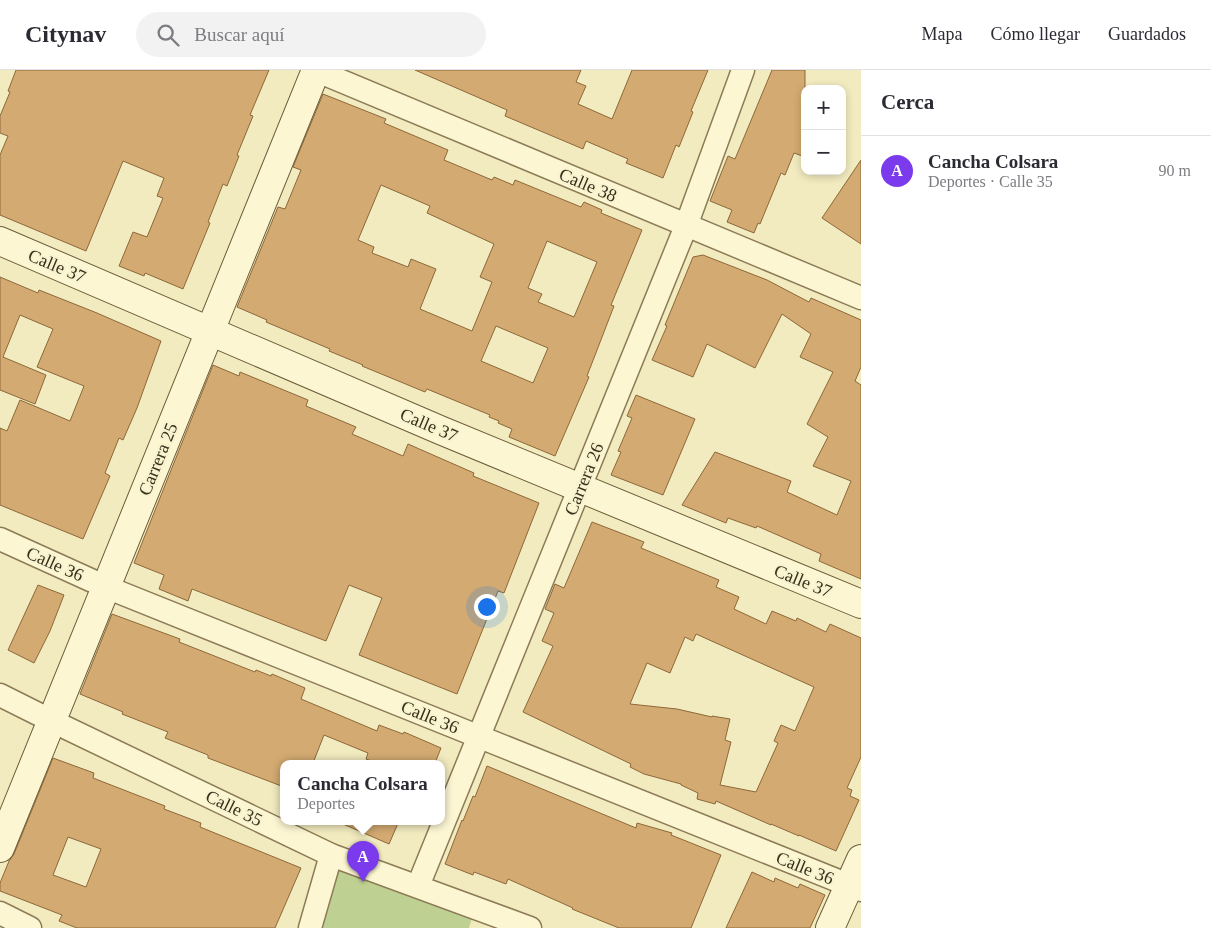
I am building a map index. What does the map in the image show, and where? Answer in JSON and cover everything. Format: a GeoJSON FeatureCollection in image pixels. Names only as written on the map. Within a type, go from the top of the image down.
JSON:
{"type":"FeatureCollection","features":[{"type":"Feature","properties":{"kind":"street","name":"Calle 38"},"geometry":{"type":"LineString","coordinates":[[316,70],[861,298]]}},
{"type":"Feature","properties":{"kind":"street","name":"Carrera 25"},"geometry":{"type":"LineString","coordinates":[[0,848],[316,70]]}},
{"type":"Feature","properties":{"kind":"street","name":"Carrera 26"},"geometry":{"type":"LineString","coordinates":[[445,820],[686,226],[743,70]]}},
{"type":"Feature","properties":{"kind":"street","name":"Calle 37"},"geometry":{"type":"LineString","coordinates":[[0,241],[580,488],[861,604]]}},
{"type":"Feature","properties":{"kind":"street","name":"Calle 36"},"geometry":{"type":"LineString","coordinates":[[0,540],[106,587],[855,888]]}},
{"type":"Feature","properties":{"kind":"street","name":"Calle 35"},"geometry":{"type":"LineString","coordinates":[[0,695],[331,855],[530,928]]}},
{"type":"Feature","properties":{"kind":"street","name":"Carrera 26"},"geometry":{"type":"LineString","coordinates":[[418,886],[443,825]]}},
{"type":"Feature","properties":{"kind":"street"},"geometry":{"type":"LineString","coordinates":[[310,928],[331,855]]}},
{"type":"Feature","properties":{"kind":"street"},"geometry":{"type":"LineString","coordinates":[[830,928],[855,888],[861,859]]}},
{"type":"Feature","properties":{"kind":"street"},"geometry":{"type":"LineString","coordinates":[[0,913],[30,928]]}},
{"type":"Feature","properties":{"kind":"green space"},"geometry":{"type":"Polygon","coordinates":[[[331,855],[475,909],[469,928],[310,928],[331,855]]]}},
{"type":"Feature","properties":{"kind":"building"},"geometry":{"type":"Polygon","coordinates":[[[16,70],[269,70],[250,115],[253,116],[237,155],[239,156],[227,186],[223,184],[208,222],[210,223],[183,289],[145,273],[144,276],[119,266],[133,232],[147,237],[163,198],[157,196],[164,178],[123,161],[86,251],[0,215],[0,155],[8,136],[0,133],[0,116],[10,92],[8,91],[16,70]]]}},
{"type":"Feature","properties":{"kind":"building"},"geometry":{"type":"Polygon","coordinates":[[[415,70],[581,70],[576,82],[586,86],[578,104],[612,119],[632,70],[708,70],[679,147],[676,145],[663,178],[626,163],[628,159],[586,141],[583,149],[505,116],[507,110],[415,70]]]}},
{"type":"Feature","properties":{"kind":"building"},"geometry":{"type":"Polygon","coordinates":[[[772,70],[805,70],[805,85],[801,85],[801,156],[794,153],[785,175],[781,173],[760,224],[758,223],[754,233],[727,222],[732,210],[710,201],[728,156],[735,159],[772,70]]]}},
{"type":"Feature","properties":{"kind":"building"},"geometry":{"type":"Polygon","coordinates":[[[323,94],[386,119],[384,123],[448,150],[444,160],[492,180],[494,177],[513,185],[515,180],[581,207],[584,202],[602,210],[601,213],[642,230],[611,305],[614,306],[587,376],[589,377],[555,456],[509,437],[512,429],[498,423],[499,421],[489,417],[490,415],[427,389],[425,392],[362,366],[329,351],[330,349],[266,322],[267,320],[237,307],[278,207],[285,209],[301,170],[293,167],[323,94]],[[381,185],[358,240],[374,247],[372,253],[408,267],[411,259],[436,269],[420,309],[472,331],[492,282],[480,277],[494,244],[427,213],[430,206],[381,185]],[[547,241],[528,288],[542,294],[538,302],[574,317],[597,262],[547,241]],[[496,326],[481,361],[533,383],[548,348],[496,326]]]}},
{"type":"Feature","properties":{"kind":"building"},"geometry":{"type":"Polygon","coordinates":[[[861,160],[861,244],[822,218],[861,160]]]}},
{"type":"Feature","properties":{"kind":"building"},"geometry":{"type":"Polygon","coordinates":[[[703,255],[767,280],[809,302],[811,298],[861,320],[861,367],[855,381],[861,385],[861,579],[819,561],[821,554],[757,526],[756,528],[728,518],[726,523],[682,505],[715,452],[791,481],[787,492],[837,515],[851,481],[813,466],[828,437],[807,424],[833,372],[800,357],[811,334],[782,314],[755,368],[707,344],[693,377],[652,360],[693,257],[703,255]]]}},
{"type":"Feature","properties":{"kind":"building"},"geometry":{"type":"Polygon","coordinates":[[[0,277],[38,293],[39,290],[97,313],[161,341],[137,408],[123,440],[119,438],[105,473],[110,476],[83,539],[0,505],[0,428],[7,431],[20,400],[70,421],[84,386],[37,367],[53,329],[20,315],[3,357],[46,375],[35,404],[0,390],[0,277]]]}},
{"type":"Feature","properties":{"kind":"building"},"geometry":{"type":"Polygon","coordinates":[[[213,365],[239,376],[240,372],[308,400],[306,406],[356,427],[352,434],[403,456],[408,444],[474,473],[473,476],[539,503],[504,593],[498,591],[457,694],[359,655],[382,598],[349,585],[326,641],[192,589],[188,601],[159,589],[164,575],[134,563],[213,365]]]}},
{"type":"Feature","properties":{"kind":"building"},"geometry":{"type":"Polygon","coordinates":[[[636,395],[695,419],[663,495],[611,475],[621,452],[618,451],[632,418],[627,416],[636,395]]]}},
{"type":"Feature","properties":{"kind":"building"},"geometry":{"type":"Polygon","coordinates":[[[592,522],[644,542],[641,548],[719,580],[716,587],[739,597],[734,609],[766,624],[772,611],[796,621],[797,618],[826,632],[830,624],[861,638],[861,757],[847,788],[852,790],[850,796],[859,800],[836,851],[716,801],[715,804],[697,799],[698,793],[681,784],[644,774],[630,767],[631,764],[523,712],[553,646],[542,641],[554,613],[545,609],[555,584],[564,588],[592,522]],[[696,634],[693,641],[685,637],[670,673],[647,663],[630,704],[677,709],[730,719],[725,740],[731,742],[720,785],[756,792],[778,743],[774,741],[781,725],[795,731],[814,687],[696,634]]]}},
{"type":"Feature","properties":{"kind":"building"},"geometry":{"type":"Polygon","coordinates":[[[38,585],[64,595],[50,631],[34,663],[8,650],[38,585]]]}},
{"type":"Feature","properties":{"kind":"building"},"geometry":{"type":"Polygon","coordinates":[[[112,614],[180,639],[179,642],[255,672],[256,670],[271,676],[272,674],[305,688],[301,699],[377,731],[379,725],[403,734],[404,732],[441,748],[436,760],[369,760],[366,759],[368,753],[324,735],[314,760],[280,760],[280,785],[208,758],[208,755],[165,738],[168,732],[122,714],[123,712],[80,694],[112,614]]]}},
{"type":"Feature","properties":{"kind":"building"},"geometry":{"type":"Polygon","coordinates":[[[53,758],[94,773],[93,778],[165,806],[164,809],[201,823],[200,827],[301,868],[275,928],[77,928],[59,921],[62,915],[0,891],[0,883],[14,854],[53,758]],[[68,837],[53,875],[86,887],[101,849],[68,837]]]}},
{"type":"Feature","properties":{"kind":"building"},"geometry":{"type":"Polygon","coordinates":[[[487,766],[636,828],[637,823],[672,833],[671,835],[721,855],[691,928],[619,928],[572,909],[508,879],[506,884],[474,872],[473,875],[445,864],[462,820],[473,796],[475,797],[487,766]]]}},
{"type":"Feature","properties":{"kind":"building"},"geometry":{"type":"Polygon","coordinates":[[[345,825],[397,825],[389,844],[345,825]]]}},
{"type":"Feature","properties":{"kind":"building"},"geometry":{"type":"Polygon","coordinates":[[[752,872],[774,882],[775,878],[798,888],[800,884],[825,895],[810,928],[726,928],[752,872]]]}},
{"type":"Feature","properties":{"kind":"place","name":"Cancha Colsara"},"geometry":{"type":"Point","coordinates":[363,882]}}]}
